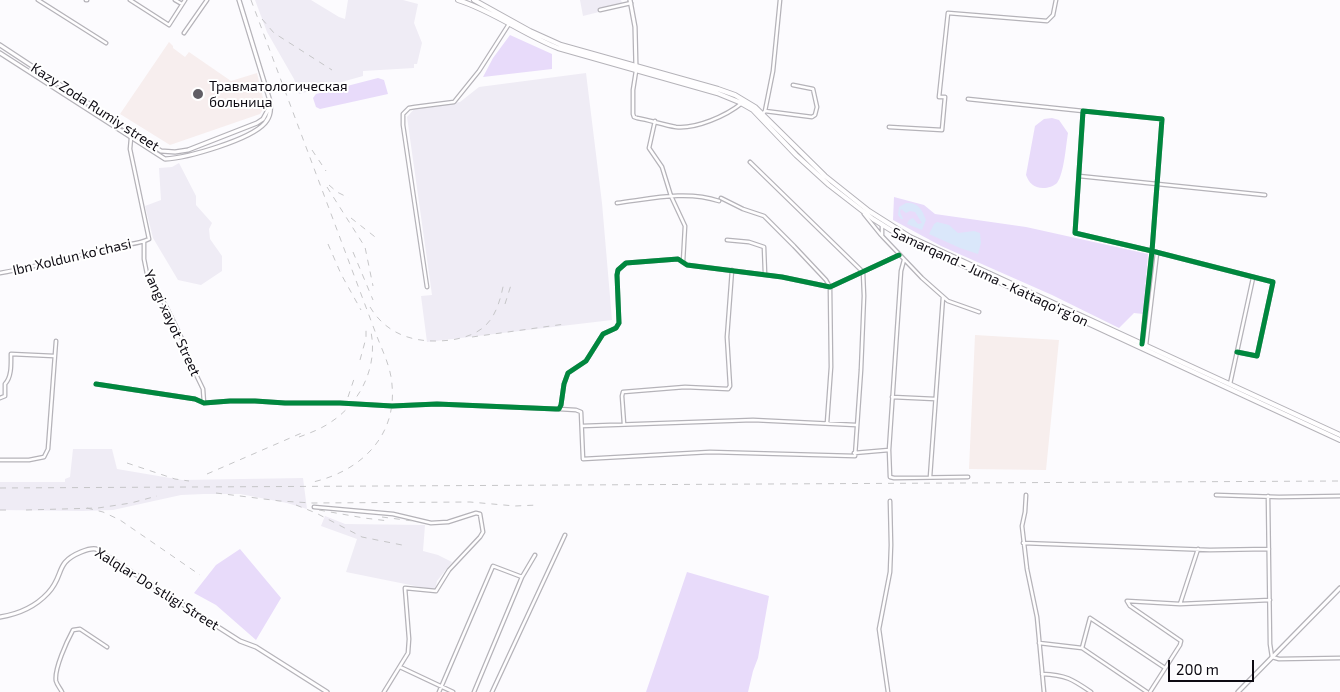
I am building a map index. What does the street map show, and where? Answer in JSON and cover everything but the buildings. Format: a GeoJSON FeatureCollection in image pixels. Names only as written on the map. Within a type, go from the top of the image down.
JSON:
{"type":"FeatureCollection","features":[{"type":"Feature","properties":{"kind":"main road"},"geometry":{"type":"LineString","coordinates":[[458,0],[472,5],[538,40],[558,48],[636,68]]}},
{"type":"Feature","properties":{"kind":"main road"},"geometry":{"type":"LineString","coordinates":[[474,0],[530,31],[561,45],[636,68]]}},
{"type":"Feature","properties":{"kind":"main road","name":"Samarqand - Juma - Kattaqo‘rg‘on"},"geometry":{"type":"LineString","coordinates":[[636,68],[717,93],[762,114],[822,179],[882,226],[918,246],[1168,359],[1240,395],[1340,435]]}},
{"type":"Feature","properties":{"kind":"main road","name":"Samarqand - Juma - Kattaqo‘rg‘on"},"geometry":{"type":"LineString","coordinates":[[636,68],[726,92],[747,101],[824,176],[883,220],[925,244],[1230,384],[1264,403],[1340,440]]}},
{"type":"Feature","properties":{"kind":"main road"},"geometry":{"type":"LineString","coordinates":[[1240,395],[1242,390]]}},
{"type":"Feature","properties":{"kind":"street"},"geometry":{"type":"LineString","coordinates":[[38,0],[106,43]]}},
{"type":"Feature","properties":{"kind":"street"},"geometry":{"type":"LineString","coordinates":[[130,0],[168,25],[185,0]]}},
{"type":"Feature","properties":{"kind":"street"},"geometry":{"type":"LineString","coordinates":[[175,0],[182,4]]}},
{"type":"Feature","properties":{"kind":"street"},"geometry":{"type":"LineString","coordinates":[[184,33],[207,0]]}},
{"type":"Feature","properties":{"kind":"street"},"geometry":{"type":"LineString","coordinates":[[238,0],[270,106]]}},
{"type":"Feature","properties":{"kind":"street"},"geometry":{"type":"LineString","coordinates":[[780,0],[772,71],[762,114],[812,117],[815,115],[817,107],[812,88],[793,85]]}},
{"type":"Feature","properties":{"kind":"street"},"geometry":{"type":"LineString","coordinates":[[889,127],[942,130],[945,97],[939,96],[948,13],[1047,22],[1053,15],[1056,0]]}},
{"type":"Feature","properties":{"kind":"street"},"geometry":{"type":"LineString","coordinates":[[600,10],[630,2],[635,28],[636,68],[633,90],[633,116],[673,126],[692,127],[742,104]]}},
{"type":"Feature","properties":{"kind":"street"},"geometry":{"type":"LineString","coordinates":[[426,287],[403,114],[410,108],[454,102],[479,71],[509,24]]}},
{"type":"Feature","properties":{"kind":"street","name":"Kazy Zoda Rumiy street"},"geometry":{"type":"LineString","coordinates":[[0,45],[161,151],[175,152],[188,150],[257,123],[265,116],[270,106]]}},
{"type":"Feature","properties":{"kind":"street","name":"Kazy Zoda Rumiy street"},"geometry":{"type":"LineString","coordinates":[[0,53],[165,159],[179,158],[213,148],[250,134],[263,124],[270,115],[270,106]]}},
{"type":"Feature","properties":{"kind":"street"},"geometry":{"type":"LineString","coordinates":[[968,98],[1162,119],[1144,345]]}},
{"type":"Feature","properties":{"kind":"street"},"geometry":{"type":"LineString","coordinates":[[1084,111],[1075,233],[1273,282],[1257,356],[1236,352]]}},
{"type":"Feature","properties":{"kind":"street"},"geometry":{"type":"LineString","coordinates":[[654,121],[648,148],[662,167],[685,226],[683,262]]}},
{"type":"Feature","properties":{"kind":"street","name":"Yangi xayot Street"},"geometry":{"type":"LineString","coordinates":[[131,138],[130,149],[149,239],[144,242],[144,260],[147,274],[167,308],[183,341],[203,389],[204,403]]}},
{"type":"Feature","properties":{"kind":"street"},"geometry":{"type":"LineString","coordinates":[[96,384],[195,399],[204,403],[238,401],[392,406],[437,404],[576,410],[581,412],[583,459],[710,452],[853,457],[855,456],[862,333],[863,272],[750,162]]}},
{"type":"Feature","properties":{"kind":"street"},"geometry":{"type":"LineString","coordinates":[[1079,176],[1265,195]]}},
{"type":"Feature","properties":{"kind":"street"},"geometry":{"type":"LineString","coordinates":[[617,203],[672,196],[704,196],[720,199],[764,216],[794,246],[826,280],[830,287],[831,367],[827,423]]}},
{"type":"Feature","properties":{"kind":"street"},"geometry":{"type":"LineString","coordinates":[[863,212],[904,260],[943,297],[948,301],[979,312]]}},
{"type":"Feature","properties":{"kind":"street"},"geometry":{"type":"LineString","coordinates":[[882,236],[883,220]]}},
{"type":"Feature","properties":{"kind":"street"},"geometry":{"type":"LineString","coordinates":[[727,240],[749,242],[764,247],[764,274]]}},
{"type":"Feature","properties":{"kind":"street","name":"Ibn Xoldun ko'chasi"},"geometry":{"type":"LineString","coordinates":[[0,273],[48,264],[118,246],[144,242]]}},
{"type":"Feature","properties":{"kind":"street"},"geometry":{"type":"LineString","coordinates":[[1144,345],[1157,252]]}},
{"type":"Feature","properties":{"kind":"street"},"geometry":{"type":"LineString","coordinates":[[559,408],[568,374],[586,361],[603,334],[616,328],[619,324],[617,275],[621,266],[626,263],[678,259],[687,265],[764,274],[830,287],[900,255]]}},
{"type":"Feature","properties":{"kind":"street"},"geometry":{"type":"LineString","coordinates":[[904,260],[901,271],[892,397],[889,450],[890,477],[968,477]]}},
{"type":"Feature","properties":{"kind":"street"},"geometry":{"type":"LineString","coordinates":[[624,424],[622,396],[624,392],[685,387],[728,389],[730,386],[727,337],[732,270]]}},
{"type":"Feature","properties":{"kind":"street"},"geometry":{"type":"LineString","coordinates":[[1230,384],[1253,278]]}},
{"type":"Feature","properties":{"kind":"street"},"geometry":{"type":"LineString","coordinates":[[930,478],[943,297]]}},
{"type":"Feature","properties":{"kind":"street"},"geometry":{"type":"LineString","coordinates":[[0,460],[29,460],[44,457],[48,449],[56,342]]}},
{"type":"Feature","properties":{"kind":"street"},"geometry":{"type":"LineString","coordinates":[[0,398],[5,396],[5,384],[10,374],[12,354],[54,356]]}},
{"type":"Feature","properties":{"kind":"street"},"geometry":{"type":"LineString","coordinates":[[892,397],[935,399]]}},
{"type":"Feature","properties":{"kind":"street"},"geometry":{"type":"LineString","coordinates":[[582,426],[752,420],[856,425]]}},
{"type":"Feature","properties":{"kind":"street"},"geometry":{"type":"LineString","coordinates":[[854,453],[889,450]]}},
{"type":"Feature","properties":{"kind":"street"},"geometry":{"type":"LineString","coordinates":[[1026,495],[1022,526],[1023,543],[1037,617],[1044,692]]}},
{"type":"Feature","properties":{"kind":"street"},"geometry":{"type":"LineString","coordinates":[[1216,495],[1340,496]]}},
{"type":"Feature","properties":{"kind":"street"},"geometry":{"type":"LineString","coordinates":[[1268,496],[1270,644],[1272,657]]}},
{"type":"Feature","properties":{"kind":"street"},"geometry":{"type":"LineString","coordinates":[[888,692],[879,629],[890,572],[890,501]]}},
{"type":"Feature","properties":{"kind":"street"},"geometry":{"type":"LineString","coordinates":[[314,507],[393,514],[431,523],[448,522],[476,513],[480,514],[483,532],[475,543],[448,570],[436,591],[405,588],[409,639],[408,653],[384,692]]}},
{"type":"Feature","properties":{"kind":"street"},"geometry":{"type":"LineString","coordinates":[[492,692],[565,534]]}},
{"type":"Feature","properties":{"kind":"street"},"geometry":{"type":"LineString","coordinates":[[1023,543],[1269,549]]}},
{"type":"Feature","properties":{"kind":"street"},"geometry":{"type":"LineString","coordinates":[[1180,604],[1198,548]]}},
{"type":"Feature","properties":{"kind":"street","name":"Xalqlar Doʻstligi Street"},"geometry":{"type":"LineString","coordinates":[[0,617],[24,611],[32,606],[52,589],[66,560],[88,549],[96,549],[240,641],[256,647],[327,692]]}},
{"type":"Feature","properties":{"kind":"street"},"geometry":{"type":"LineString","coordinates":[[474,692],[522,577],[535,555]]}},
{"type":"Feature","properties":{"kind":"street"},"geometry":{"type":"LineString","coordinates":[[439,692],[493,566],[522,577]]}},
{"type":"Feature","properties":{"kind":"street"},"geometry":{"type":"LineString","coordinates":[[1238,692],[1340,588]]}},
{"type":"Feature","properties":{"kind":"street"},"geometry":{"type":"LineString","coordinates":[[1039,643],[1082,648],[1149,692],[1180,645],[1180,641],[1130,606],[1127,601],[1180,604],[1270,600]]}},
{"type":"Feature","properties":{"kind":"street"},"geometry":{"type":"LineString","coordinates":[[1082,648],[1090,618],[1165,668]]}},
{"type":"Feature","properties":{"kind":"street"},"geometry":{"type":"LineString","coordinates":[[62,692],[57,683],[56,673],[73,630],[80,629],[107,647]]}},
{"type":"Feature","properties":{"kind":"street"},"geometry":{"type":"LineString","coordinates":[[1272,657],[1279,659],[1340,658]]}},
{"type":"Feature","properties":{"kind":"street"},"geometry":{"type":"LineString","coordinates":[[400,666],[453,692]]}},
{"type":"Feature","properties":{"kind":"street"},"geometry":{"type":"LineString","coordinates":[[1042,674],[1071,678],[1091,692]]}},
{"type":"Feature","properties":{"kind":"street"},"geometry":{"type":"LineString","coordinates":[[1153,688],[1158,692]]}},
{"type":"Feature","properties":{"kind":"shaded area"},"geometry":{"type":"Polygon","coordinates":[[[255,0],[311,0],[345,19],[348,0],[403,0],[418,4],[414,23],[422,43],[417,64],[414,64],[414,68],[363,71],[363,76],[299,94],[294,79],[267,32],[255,0]]]}},
{"type":"Feature","properties":{"kind":"shaded area"},"geometry":{"type":"Polygon","coordinates":[[[580,0],[621,0],[623,6],[583,16],[580,0]]]}},
{"type":"Feature","properties":{"kind":"shaded area"},"geometry":{"type":"Polygon","coordinates":[[[510,35],[552,54],[552,69],[483,77],[493,58],[510,35]]]}},
{"type":"Feature","properties":{"kind":"shaded area","name":"Травматологическая больница"},"geometry":{"type":"Polygon","coordinates":[[[169,42],[173,48],[185,57],[189,52],[231,81],[257,73],[265,106],[260,114],[170,145],[120,114],[169,42]]]}},
{"type":"Feature","properties":{"kind":"shaded area"},"geometry":{"type":"Polygon","coordinates":[[[586,73],[602,203],[612,320],[427,342],[421,296],[432,295],[407,117],[415,108],[460,102],[479,87],[586,73]]]}},
{"type":"Feature","properties":{"kind":"shaded area"},"geometry":{"type":"Polygon","coordinates":[[[378,78],[384,80],[388,94],[320,109],[316,107],[313,98],[316,94],[378,78]]]}},
{"type":"Feature","properties":{"kind":"shaded area"},"geometry":{"type":"Polygon","coordinates":[[[1052,118],[1059,120],[1068,133],[1064,159],[1057,183],[1049,187],[1040,188],[1032,185],[1026,175],[1035,126],[1044,119],[1052,118]]]}},
{"type":"Feature","properties":{"kind":"shaded area"},"geometry":{"type":"Polygon","coordinates":[[[179,163],[196,196],[196,205],[212,223],[209,229],[210,239],[222,256],[222,271],[201,285],[178,280],[153,238],[145,206],[161,200],[159,168],[172,167],[179,163]]]}},
{"type":"Feature","properties":{"kind":"shaded area"},"geometry":{"type":"Polygon","coordinates":[[[894,197],[924,205],[935,214],[1026,227],[1148,254],[1143,314],[1134,313],[1119,328],[1052,295],[941,246],[893,220],[894,197]]]}},
{"type":"Feature","properties":{"kind":"shaded area"},"geometry":{"type":"Polygon","coordinates":[[[975,335],[1059,340],[1046,470],[969,469],[975,335]]]}},
{"type":"Feature","properties":{"kind":"shaded area"},"geometry":{"type":"Polygon","coordinates":[[[73,449],[112,449],[117,469],[182,480],[303,478],[307,509],[240,494],[204,494],[181,495],[113,510],[0,510],[0,482],[65,482],[65,479],[70,477],[73,449]]]}},
{"type":"Feature","properties":{"kind":"shaded area"},"geometry":{"type":"Polygon","coordinates":[[[325,516],[345,524],[425,525],[423,551],[438,555],[452,562],[437,581],[435,590],[346,572],[357,539],[321,526],[325,516]]]}},
{"type":"Feature","properties":{"kind":"shaded area"},"geometry":{"type":"Polygon","coordinates":[[[240,549],[281,598],[256,640],[216,605],[194,593],[216,565],[240,549]]]}},
{"type":"Feature","properties":{"kind":"shaded area"},"geometry":{"type":"Polygon","coordinates":[[[687,572],[769,596],[758,658],[748,692],[646,692],[687,572]]]}},
{"type":"Feature","properties":{"kind":"water"},"geometry":{"type":"Polygon","coordinates":[[[906,203],[917,205],[921,210],[926,220],[922,230],[907,224],[913,218],[918,224],[922,223],[915,212],[910,211],[906,213],[901,209],[900,212],[903,219],[898,215],[899,207],[906,203]]]}},
{"type":"Feature","properties":{"kind":"water"},"geometry":{"type":"Polygon","coordinates":[[[937,222],[949,225],[958,233],[974,231],[980,233],[981,243],[978,254],[929,234],[937,222]]]}},
{"type":"Feature","properties":{"kind":"railway"},"geometry":{"type":"LineString","coordinates":[[251,0],[386,359],[392,385],[392,403],[389,420],[382,435],[372,448],[360,460],[346,469],[330,477],[313,482]]}},
{"type":"Feature","properties":{"kind":"railway"},"geometry":{"type":"LineString","coordinates":[[262,19],[274,33],[332,70]]}},
{"type":"Feature","properties":{"kind":"railway"},"geometry":{"type":"LineString","coordinates":[[312,150],[326,171]]}},
{"type":"Feature","properties":{"kind":"railway"},"geometry":{"type":"LineString","coordinates":[[329,185],[337,192],[349,198]]}},
{"type":"Feature","properties":{"kind":"railway"},"geometry":{"type":"LineString","coordinates":[[327,187],[365,247],[373,286]]}},
{"type":"Feature","properties":{"kind":"railway"},"geometry":{"type":"LineString","coordinates":[[351,218],[379,240]]}},
{"type":"Feature","properties":{"kind":"railway"},"geometry":{"type":"LineString","coordinates":[[328,244],[341,274],[361,310]]}},
{"type":"Feature","properties":{"kind":"railway"},"geometry":{"type":"LineString","coordinates":[[353,252],[373,300]]}},
{"type":"Feature","properties":{"kind":"railway"},"geometry":{"type":"LineString","coordinates":[[370,307],[386,325],[395,332],[405,336],[427,341],[456,339],[474,333],[490,321],[498,305],[504,282]]}},
{"type":"Feature","properties":{"kind":"railway"},"geometry":{"type":"LineString","coordinates":[[505,304],[511,285]]}},
{"type":"Feature","properties":{"kind":"railway"},"geometry":{"type":"LineString","coordinates":[[472,337],[565,324]]}},
{"type":"Feature","properties":{"kind":"railway"},"geometry":{"type":"LineString","coordinates":[[360,360],[366,338],[366,328]]}},
{"type":"Feature","properties":{"kind":"railway"},"geometry":{"type":"LineString","coordinates":[[299,437],[331,422],[350,405],[358,394],[369,371],[372,358],[371,332]]}},
{"type":"Feature","properties":{"kind":"railway"},"geometry":{"type":"LineString","coordinates":[[348,397],[354,379]]}},
{"type":"Feature","properties":{"kind":"railway"},"geometry":{"type":"LineString","coordinates":[[207,474],[304,432]]}},
{"type":"Feature","properties":{"kind":"railway"},"geometry":{"type":"LineString","coordinates":[[127,463],[175,479],[189,481]]}},
{"type":"Feature","properties":{"kind":"railway"},"geometry":{"type":"LineString","coordinates":[[0,488],[1340,481]]}},
{"type":"Feature","properties":{"kind":"railway"},"geometry":{"type":"LineString","coordinates":[[216,493],[312,503],[470,502],[515,506],[538,505]]}},
{"type":"Feature","properties":{"kind":"railway"},"geometry":{"type":"LineString","coordinates":[[26,510],[98,508],[131,503],[157,496]]}},
{"type":"Feature","properties":{"kind":"railway"},"geometry":{"type":"LineString","coordinates":[[296,505],[316,513],[362,537],[407,546]]}},
{"type":"Feature","properties":{"kind":"railway"},"geometry":{"type":"LineString","coordinates":[[87,508],[103,512],[120,520],[200,575]]}},
{"type":"Feature","properties":{"kind":"railway"},"geometry":{"type":"LineString","coordinates":[[0,510],[10,510]]}},
{"type":"Feature","properties":{"kind":"railway"},"geometry":{"type":"LineString","coordinates":[[319,510],[389,521]]}},
{"type":"Feature","properties":{"kind":"railway"},"geometry":{"type":"LineString","coordinates":[[382,517],[413,521]]}},
{"type":"Feature","properties":{"kind":"cycle path"},"geometry":{"type":"LineString","coordinates":[[1142,344],[1152,251],[1075,233],[1083,111],[1162,119],[1152,251],[1273,282],[1257,356],[1237,352]]}},
{"type":"Feature","properties":{"kind":"cycle path"},"geometry":{"type":"LineString","coordinates":[[96,384],[195,399],[204,403],[255,401],[392,406],[437,404],[559,409],[568,373],[586,361],[603,334],[616,328],[619,323],[617,275],[618,270],[626,263],[678,259],[687,265],[782,277],[830,287],[899,255]]}},
{"type":"Feature","properties":{"kind":"place","name":"Травматологическая больница"},"geometry":{"type":"Point","coordinates":[198,94]}}]}
